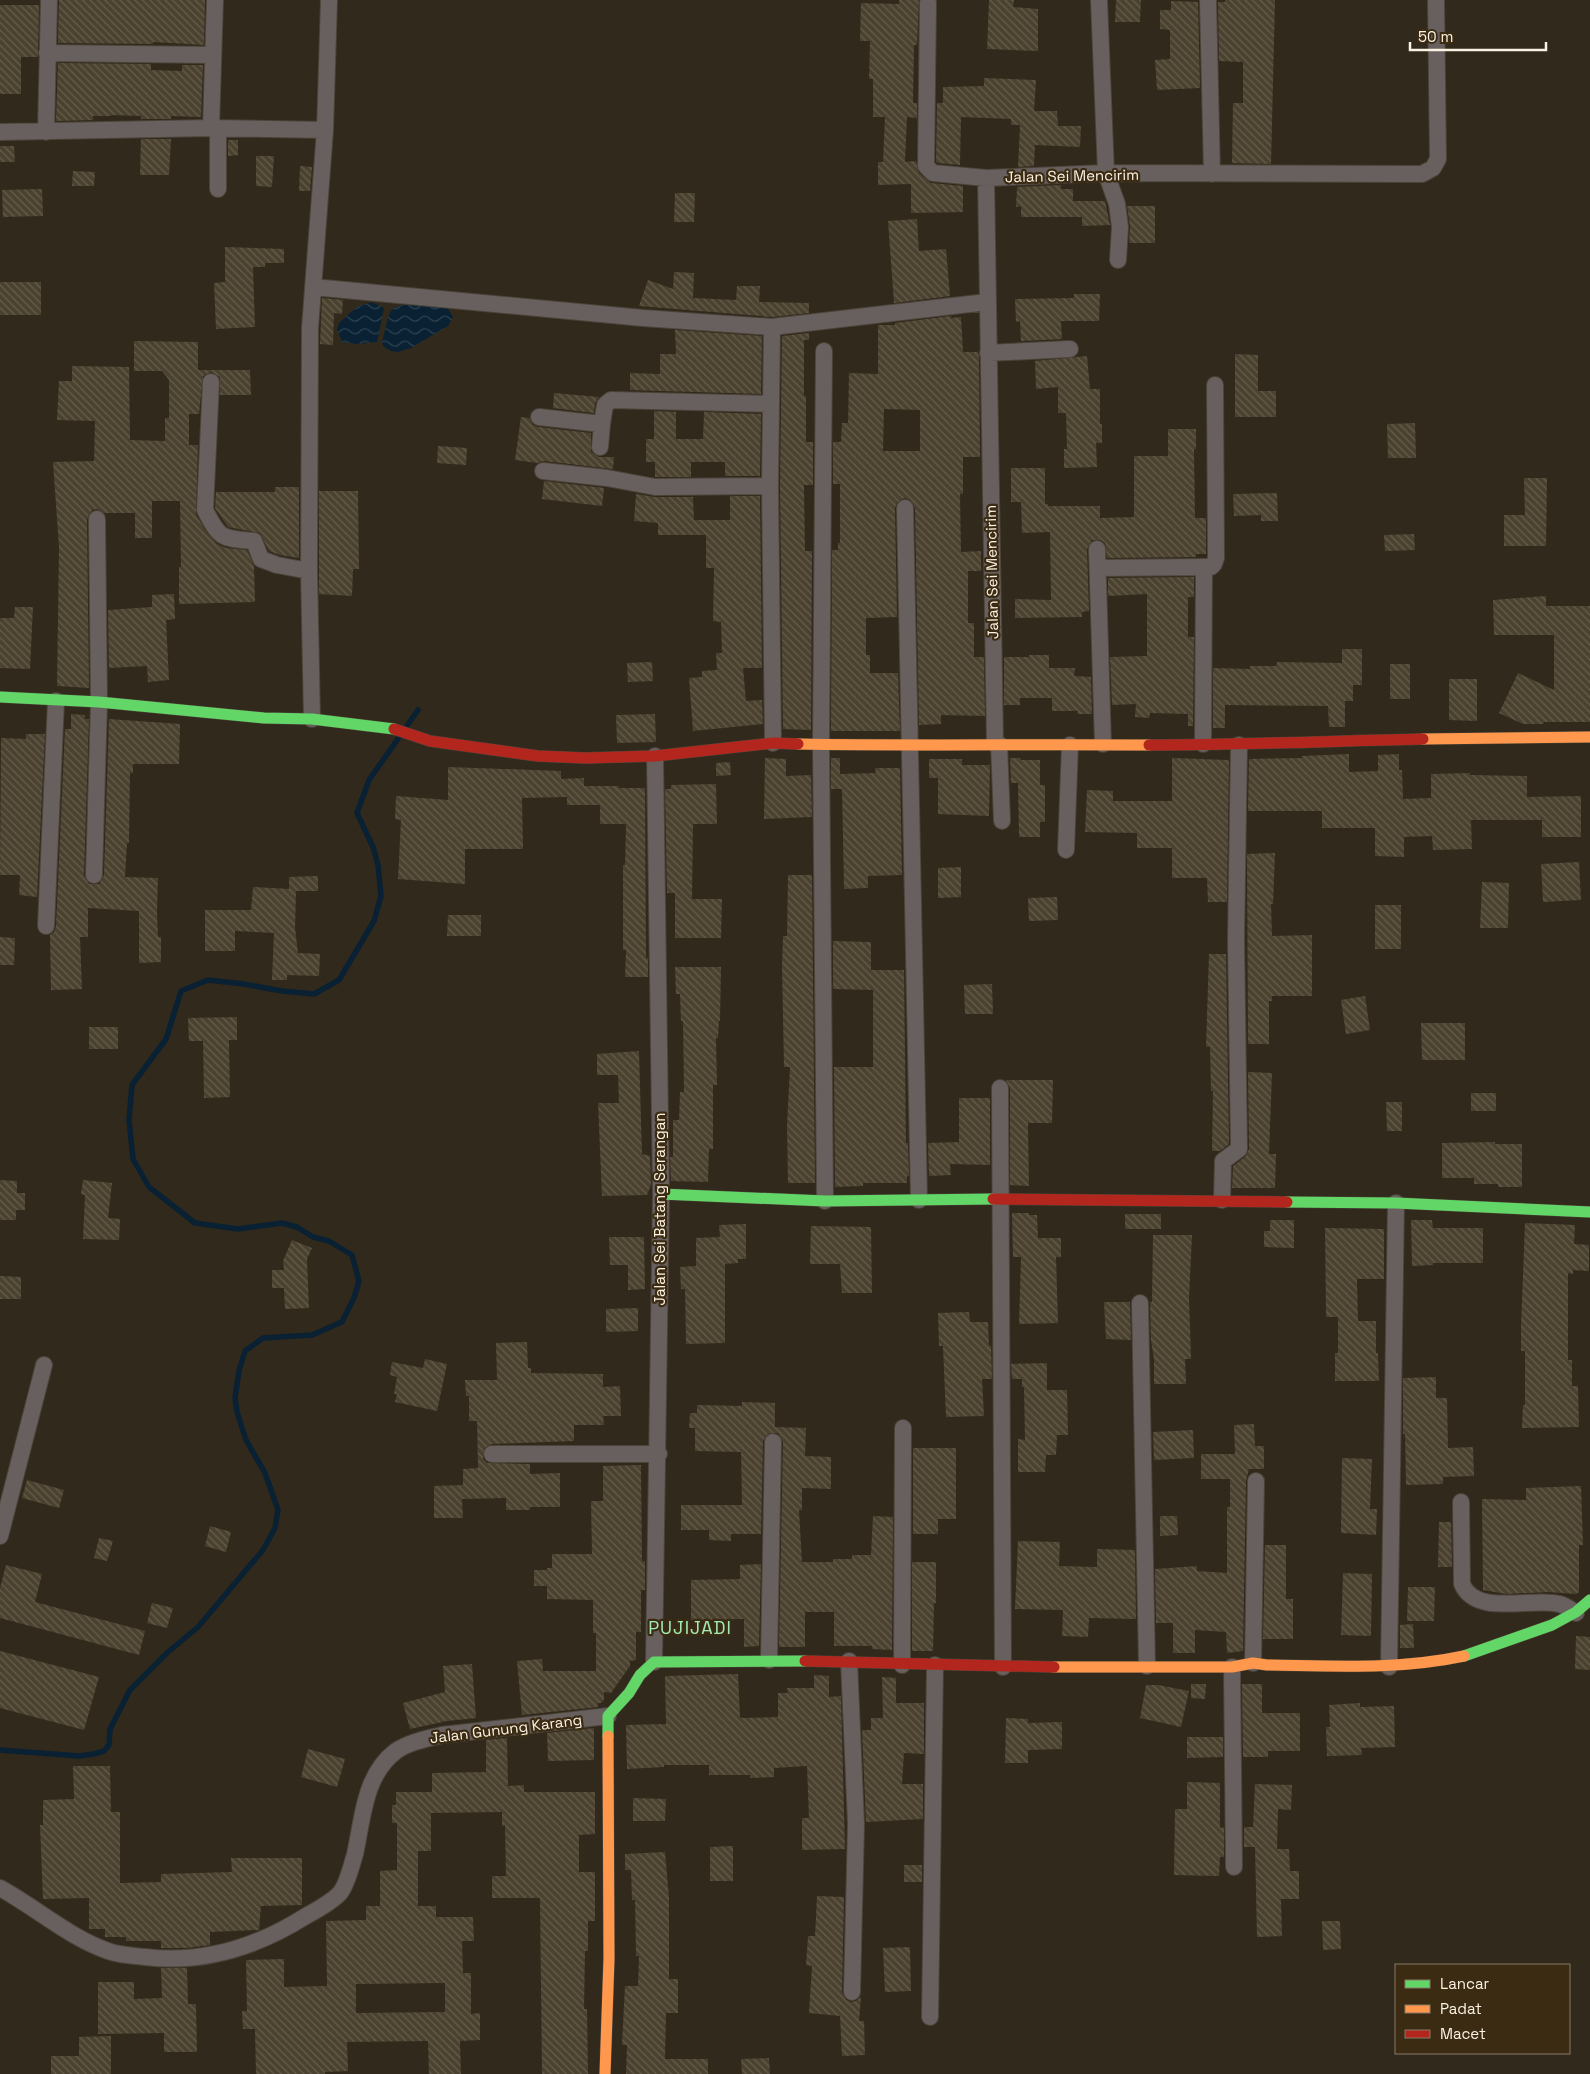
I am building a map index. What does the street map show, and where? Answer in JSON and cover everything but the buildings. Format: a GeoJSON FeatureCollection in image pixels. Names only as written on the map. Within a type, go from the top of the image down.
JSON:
{"type":"FeatureCollection","features":[{"type":"Feature","properties":{"kind":"street"},"geometry":{"type":"LineString","coordinates":[[46,132],[46,52],[49,0]]}},
{"type":"Feature","properties":{"kind":"street"},"geometry":{"type":"LineString","coordinates":[[215,0],[213,55],[218,189]]}},
{"type":"Feature","properties":{"kind":"street"},"geometry":{"type":"LineString","coordinates":[[312,718],[309,571],[310,328],[325,130],[329,0]]}},
{"type":"Feature","properties":{"kind":"street"},"geometry":{"type":"LineString","coordinates":[[1099,0],[1106,173],[1116,204],[1120,227],[1118,260]]}},
{"type":"Feature","properties":{"kind":"street"},"geometry":{"type":"LineString","coordinates":[[1208,0],[1212,174]]}},
{"type":"Feature","properties":{"kind":"street","name":"Jalan Sei Mencirim"},"geometry":{"type":"LineString","coordinates":[[1002,821],[997,744],[986,302],[986,178],[1106,173],[1422,174],[1433,168],[1438,159],[1436,0]]}},
{"type":"Feature","properties":{"kind":"street"},"geometry":{"type":"LineString","coordinates":[[928,3],[926,166],[933,173],[986,178]]}},
{"type":"Feature","properties":{"kind":"street"},"geometry":{"type":"LineString","coordinates":[[46,52],[213,55]]}},
{"type":"Feature","properties":{"kind":"street"},"geometry":{"type":"LineString","coordinates":[[0,132],[215,129],[325,130]]}},
{"type":"Feature","properties":{"kind":"street"},"geometry":{"type":"LineString","coordinates":[[313,287],[643,318],[772,327],[986,302]]}},
{"type":"Feature","properties":{"kind":"street"},"geometry":{"type":"LineString","coordinates":[[772,327],[770,486],[773,743]]}},
{"type":"Feature","properties":{"kind":"street"},"geometry":{"type":"LineString","coordinates":[[988,353],[1070,349]]}},
{"type":"Feature","properties":{"kind":"street"},"geometry":{"type":"LineString","coordinates":[[824,351],[821,744],[825,1201]]}},
{"type":"Feature","properties":{"kind":"street"},"geometry":{"type":"LineString","coordinates":[[211,382],[205,510],[214,529],[224,538],[254,540],[261,559],[277,566],[309,571]]}},
{"type":"Feature","properties":{"kind":"street"},"geometry":{"type":"LineString","coordinates":[[1098,568],[1211,567],[1214,564],[1216,558],[1215,385]]}},
{"type":"Feature","properties":{"kind":"street"},"geometry":{"type":"LineString","coordinates":[[600,447],[605,405],[612,400],[770,404]]}},
{"type":"Feature","properties":{"kind":"street"},"geometry":{"type":"LineString","coordinates":[[539,418],[602,424]]}},
{"type":"Feature","properties":{"kind":"street"},"geometry":{"type":"LineString","coordinates":[[543,471],[607,478],[655,487],[770,486]]}},
{"type":"Feature","properties":{"kind":"street"},"geometry":{"type":"LineString","coordinates":[[905,508],[919,1200]]}},
{"type":"Feature","properties":{"kind":"street"},"geometry":{"type":"LineString","coordinates":[[94,875],[98,702],[97,519]]}},
{"type":"Feature","properties":{"kind":"street"},"geometry":{"type":"LineString","coordinates":[[1097,549],[1104,744]]}},
{"type":"Feature","properties":{"kind":"street"},"geometry":{"type":"LineString","coordinates":[[1203,744],[1204,566]]}},
{"type":"Feature","properties":{"kind":"street"},"geometry":{"type":"LineString","coordinates":[[0,697],[98,702],[264,718],[312,718],[397,728],[430,741],[538,756],[585,758],[655,756],[773,743],[910,746],[997,744],[1239,745],[1590,737]]}},
{"type":"Feature","properties":{"kind":"street"},"geometry":{"type":"LineString","coordinates":[[46,926],[56,701]]}},
{"type":"Feature","properties":{"kind":"street"},"geometry":{"type":"LineString","coordinates":[[1066,850],[1070,745]]}},
{"type":"Feature","properties":{"kind":"street"},"geometry":{"type":"LineString","coordinates":[[1222,1200],[1223,1161],[1239,1149],[1236,940],[1239,745]]}},
{"type":"Feature","properties":{"kind":"street","name":"Jalan Sei Batang Serangan"},"geometry":{"type":"LineString","coordinates":[[654,1662],[659,1454],[661,1194],[655,756]]}},
{"type":"Feature","properties":{"kind":"street"},"geometry":{"type":"LineString","coordinates":[[1000,1088],[1003,1667]]}},
{"type":"Feature","properties":{"kind":"street"},"geometry":{"type":"LineString","coordinates":[[661,1194],[825,1201],[1000,1199],[1396,1203],[1590,1212]]}},
{"type":"Feature","properties":{"kind":"street"},"geometry":{"type":"LineString","coordinates":[[1389,1667],[1396,1203]]}},
{"type":"Feature","properties":{"kind":"street"},"geometry":{"type":"LineString","coordinates":[[1140,1303],[1147,1666]]}},
{"type":"Feature","properties":{"kind":"street"},"geometry":{"type":"LineString","coordinates":[[0,1536],[44,1365]]}},
{"type":"Feature","properties":{"kind":"street"},"geometry":{"type":"LineString","coordinates":[[902,1665],[903,1428]]}},
{"type":"Feature","properties":{"kind":"street"},"geometry":{"type":"LineString","coordinates":[[769,1660],[772,1442]]}},
{"type":"Feature","properties":{"kind":"street"},"geometry":{"type":"LineString","coordinates":[[492,1454],[659,1454]]}},
{"type":"Feature","properties":{"kind":"street"},"geometry":{"type":"LineString","coordinates":[[1253,1663],[1256,1481]]}},
{"type":"Feature","properties":{"kind":"street"},"geometry":{"type":"LineString","coordinates":[[1461,1502],[1462,1578],[1465,1591],[1472,1598],[1501,1603],[1559,1604],[1576,1613]]}},
{"type":"Feature","properties":{"kind":"street"},"geometry":{"type":"LineString","coordinates":[[605,2074],[609,1959],[608,1716],[630,1693],[640,1675],[654,1662],[849,1661],[902,1665],[1003,1667],[1232,1667],[1253,1663],[1267,1665],[1389,1667],[1438,1662],[1487,1650],[1553,1625],[1576,1613],[1590,1600]]}},
{"type":"Feature","properties":{"kind":"street"},"geometry":{"type":"LineString","coordinates":[[849,1661],[856,1824],[852,1992]]}},
{"type":"Feature","properties":{"kind":"street"},"geometry":{"type":"LineString","coordinates":[[930,2017],[935,1665]]}},
{"type":"Feature","properties":{"kind":"street"},"geometry":{"type":"LineString","coordinates":[[1232,1667],[1234,1866]]}},
{"type":"Feature","properties":{"kind":"street","name":"Jalan Gunung Karang"},"geometry":{"type":"LineString","coordinates":[[0,1888],[86,1940],[108,1951],[159,1959],[183,1960],[217,1955],[248,1946],[286,1929],[340,1892],[352,1864],[370,1784],[382,1765],[396,1751],[416,1741],[442,1735],[608,1716]]}},
{"type":"Feature","properties":{"kind":"water"},"geometry":{"type":"Polygon","coordinates":[[[372,302],[384,308],[377,342],[357,344],[342,342],[337,329],[339,323],[357,307],[372,302]]]}},
{"type":"Feature","properties":{"kind":"water"},"geometry":{"type":"Polygon","coordinates":[[[445,304],[453,317],[448,326],[411,348],[398,352],[391,351],[383,346],[387,320],[392,310],[404,305],[445,304]]]}},
{"type":"Feature","properties":{"kind":"waterway"},"geometry":{"type":"LineString","coordinates":[[406,727],[418,710]]}},
{"type":"Feature","properties":{"kind":"waterway"},"geometry":{"type":"LineString","coordinates":[[0,1750],[79,1756],[104,1751],[109,1745],[110,1729],[130,1690],[168,1652],[198,1627],[263,1550],[275,1528],[278,1510],[265,1473],[246,1440],[237,1412],[235,1398],[239,1371],[245,1351],[263,1338],[312,1335],[342,1322],[354,1298],[359,1281],[352,1255],[329,1241],[313,1237],[297,1227],[282,1223],[238,1229],[195,1223],[149,1187],[133,1159],[129,1120],[132,1085],[166,1039],[181,991],[208,980],[314,994],[339,980],[374,921],[381,896],[378,865],[373,847],[357,813],[369,780],[400,736]]}},
{"type":"Feature","properties":{"kind":"traffic: fast"},"geometry":{"type":"LineString","coordinates":[[0,697],[99,702],[264,718],[312,719],[394,729]]}},
{"type":"Feature","properties":{"kind":"traffic: fast"},"geometry":{"type":"LineString","coordinates":[[661,1194],[825,1201],[993,1199]]}},
{"type":"Feature","properties":{"kind":"traffic: fast"},"geometry":{"type":"LineString","coordinates":[[1287,1202],[1396,1203],[1590,1212]]}},
{"type":"Feature","properties":{"kind":"traffic: fast"},"geometry":{"type":"LineString","coordinates":[[1464,1656],[1552,1625],[1576,1612],[1590,1600]]}},
{"type":"Feature","properties":{"kind":"traffic: fast"},"geometry":{"type":"LineString","coordinates":[[608,1736],[608,1716],[629,1693],[640,1675],[654,1662],[805,1661]]}},
{"type":"Feature","properties":{"kind":"traffic: slow"},"geometry":{"type":"LineString","coordinates":[[1423,739],[1590,737]]}},
{"type":"Feature","properties":{"kind":"traffic: slow"},"geometry":{"type":"LineString","coordinates":[[798,744],[1149,745]]}},
{"type":"Feature","properties":{"kind":"traffic: slow"},"geometry":{"type":"LineString","coordinates":[[1054,1667],[1232,1667],[1253,1663],[1267,1665],[1366,1666],[1415,1663],[1464,1656]]}},
{"type":"Feature","properties":{"kind":"traffic: slow"},"geometry":{"type":"LineString","coordinates":[[605,2074],[609,1959],[608,1736]]}},
{"type":"Feature","properties":{"kind":"traffic: jam"},"geometry":{"type":"LineString","coordinates":[[394,729],[430,741],[538,756],[585,758],[655,756],[773,743],[798,744]]}},
{"type":"Feature","properties":{"kind":"traffic: jam"},"geometry":{"type":"LineString","coordinates":[[1149,745],[1423,739]]}},
{"type":"Feature","properties":{"kind":"traffic: jam"},"geometry":{"type":"LineString","coordinates":[[993,1199],[1287,1202]]}},
{"type":"Feature","properties":{"kind":"traffic: jam"},"geometry":{"type":"LineString","coordinates":[[805,1661],[1054,1667]]}},
{"type":"Feature","properties":{"kind":"district","name":"PUJIJADI"},"geometry":{"type":"Point","coordinates":[690,1628]}}]}
